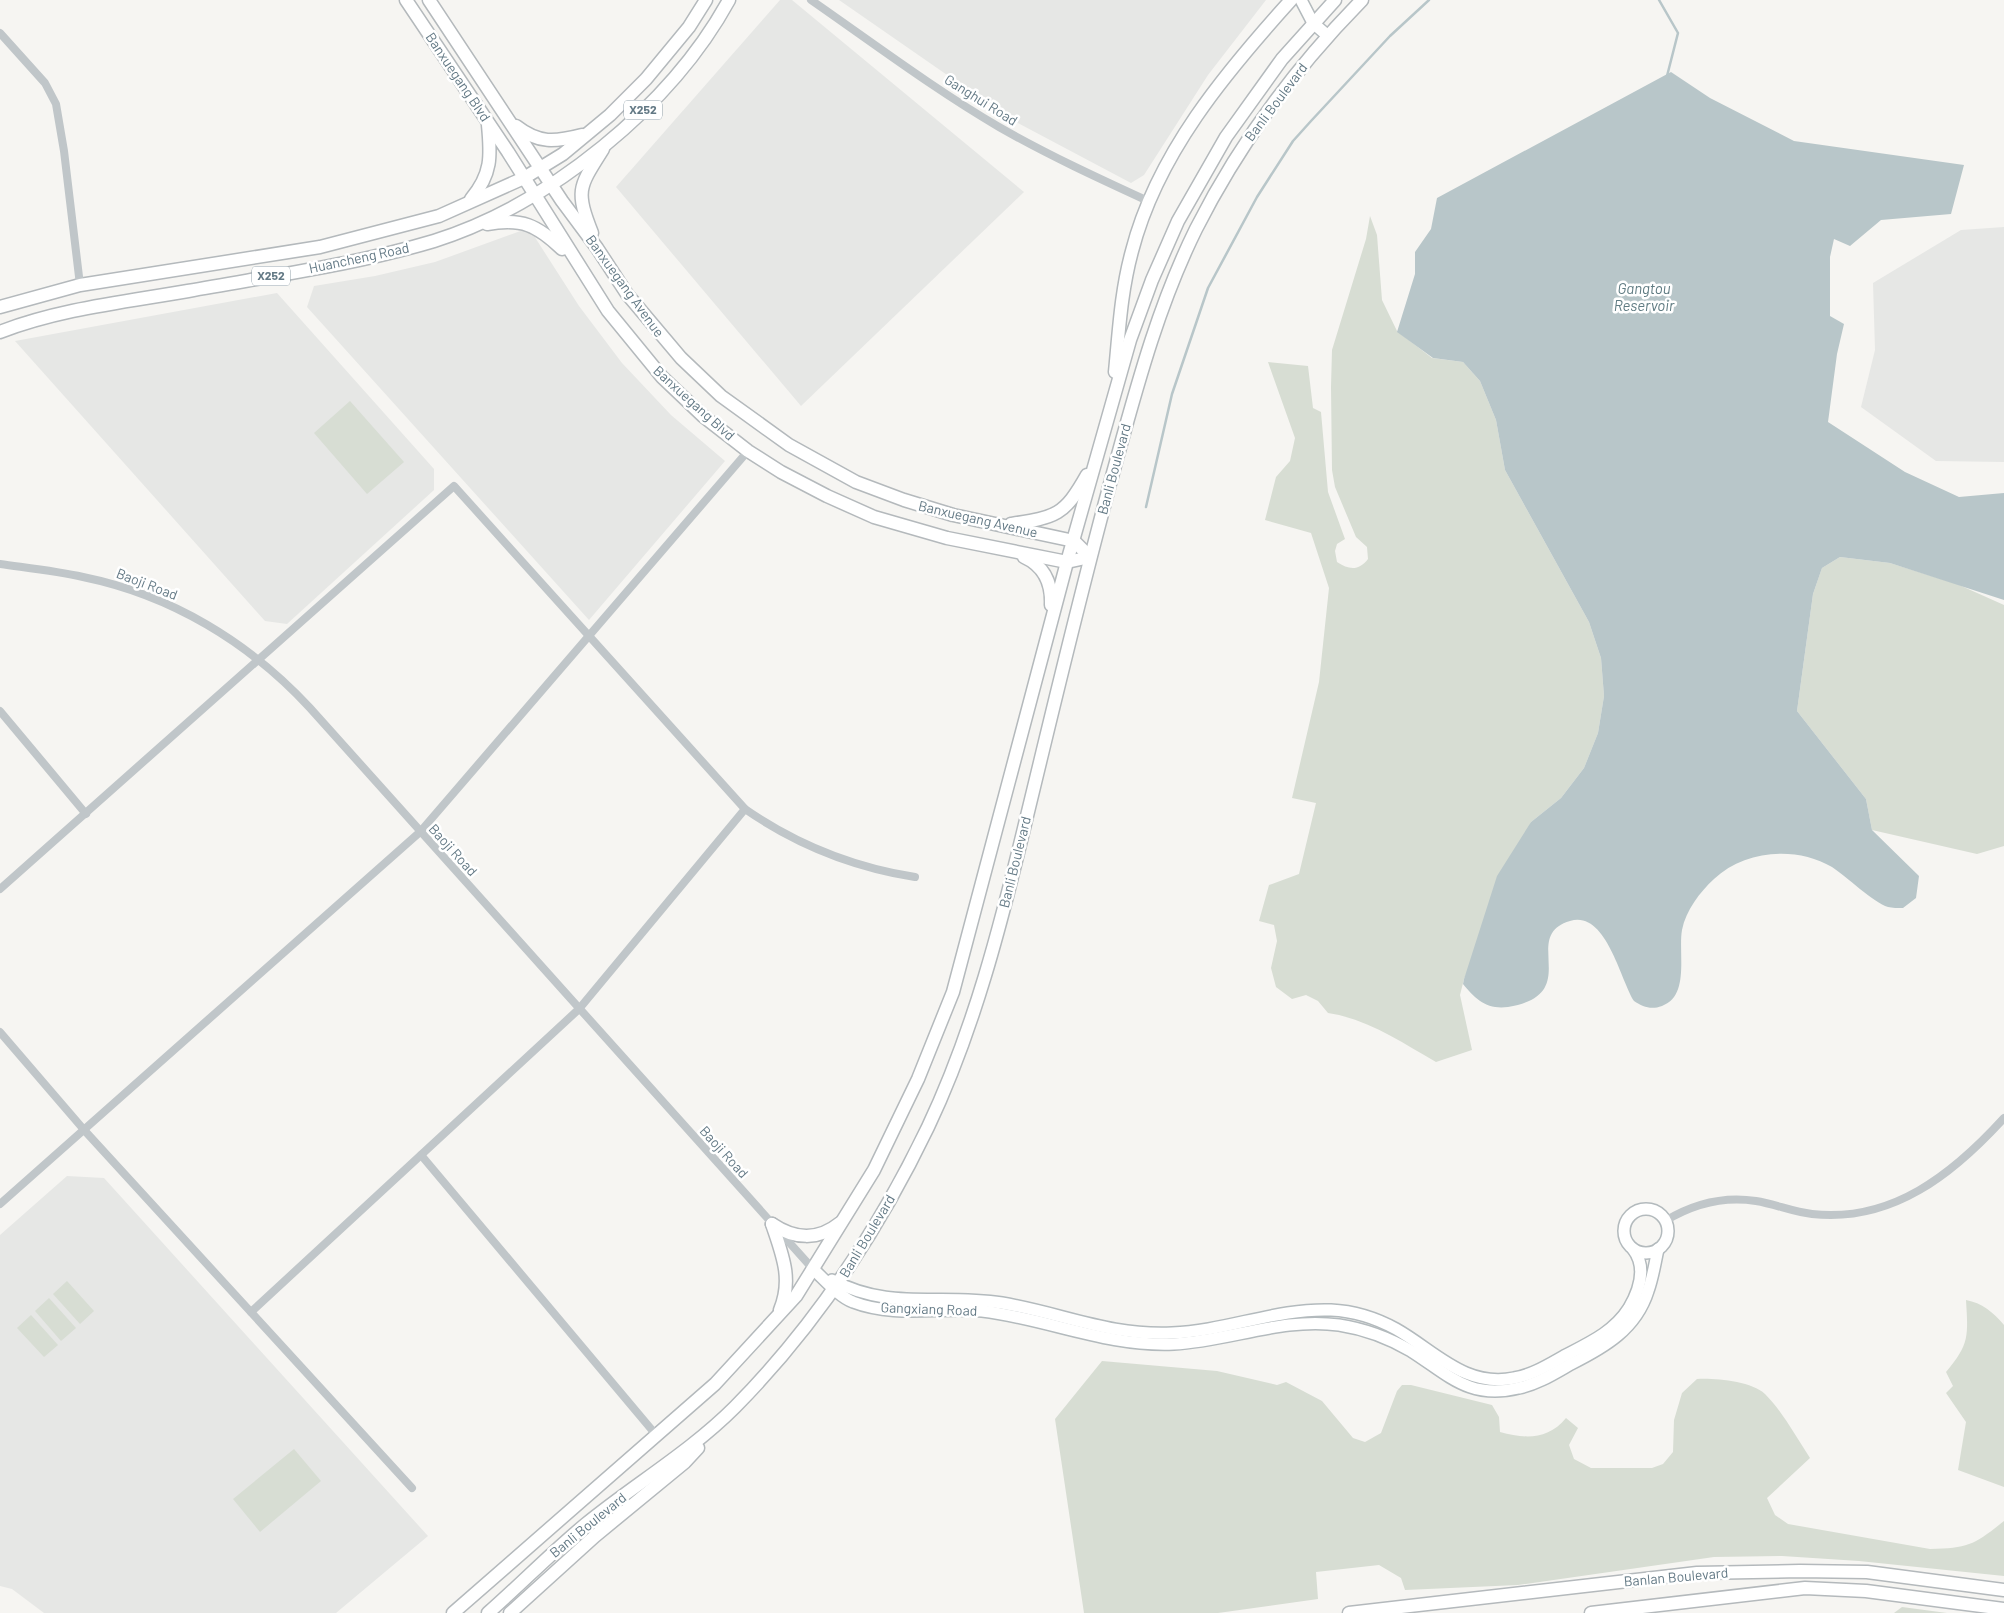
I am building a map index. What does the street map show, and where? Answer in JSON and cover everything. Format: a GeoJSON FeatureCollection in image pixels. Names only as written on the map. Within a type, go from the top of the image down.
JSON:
{"type":"FeatureCollection","features":[{"type":"Feature","properties":{"kind":"main road","name":"Banxuegang Blvd"},"geometry":{"type":"LineString","coordinates":[[406,0],[488,122],[534,196],[625,334],[662,377],[703,416],[748,451],[804,485],[874,517],[947,538],[1067,562],[1090,557]]}},
{"type":"Feature","properties":{"kind":"main road","name":"Banxuegang Avenue"},"geometry":{"type":"LineString","coordinates":[[429,0],[551,184],[627,294],[668,344],[721,396],[765,430],[826,466],[880,492],[944,513],[1074,541]]}},
{"type":"Feature","properties":{"kind":"main road","name":"X252"},"geometry":{"type":"LineString","coordinates":[[524,178],[563,154],[610,115],[646,79],[689,27],[706,0]]}},
{"type":"Feature","properties":{"kind":"main road","name":"X252"},"geometry":{"type":"LineString","coordinates":[[534,196],[609,140],[656,98],[691,59],[716,23],[729,0]]}},
{"type":"Feature","properties":{"kind":"main road"},"geometry":{"type":"LineString","coordinates":[[1111,406],[1124,285],[1134,243],[1148,201],[1174,153],[1203,106],[1237,62],[1291,0]]}},
{"type":"Feature","properties":{"kind":"main road","name":"Banli Boulevard"},"geometry":{"type":"LineString","coordinates":[[454,1613],[715,1384],[796,1296],[874,1170],[918,1079],[953,992],[1067,562],[1140,310],[1164,250],[1193,192],[1243,110],[1282,59],[1334,0]]}},
{"type":"Feature","properties":{"kind":"main road","name":"Banli Boulevard"},"geometry":{"type":"LineString","coordinates":[[488,1613],[589,1521],[672,1461],[736,1406],[787,1349],[837,1286],[889,1201],[930,1124],[965,1034],[989,964],[1012,879],[1090,557],[1148,346],[1182,258],[1210,202],[1242,148],[1278,96],[1328,36],[1362,0]]}},
{"type":"Feature","properties":{"kind":"main road"},"geometry":{"type":"LineString","coordinates":[[510,121],[523,132],[550,142],[586,134]]}},
{"type":"Feature","properties":{"kind":"main road"},"geometry":{"type":"LineString","coordinates":[[467,203],[481,187],[488,170],[491,153],[488,122]]}},
{"type":"Feature","properties":{"kind":"main road"},"geometry":{"type":"LineString","coordinates":[[597,248],[580,200],[581,187],[609,140]]}},
{"type":"Feature","properties":{"kind":"main road","name":"Huancheng Road"},"geometry":{"type":"LineString","coordinates":[[0,307],[80,285],[320,247],[439,216],[524,178]]}},
{"type":"Feature","properties":{"kind":"main road","name":"Huancheng Road"},"geometry":{"type":"LineString","coordinates":[[0,332],[24,323],[97,306],[388,254],[472,227],[534,196]]}},
{"type":"Feature","properties":{"kind":"main road"},"geometry":{"type":"LineString","coordinates":[[472,227],[501,222],[519,222],[534,226],[578,263]]}},
{"type":"Feature","properties":{"kind":"main road"},"geometry":{"type":"LineString","coordinates":[[1003,526],[1044,519],[1064,508],[1075,497],[1097,458]]}},
{"type":"Feature","properties":{"kind":"main road"},"geometry":{"type":"LineString","coordinates":[[1074,541],[1090,557]]}},
{"type":"Feature","properties":{"kind":"main road"},"geometry":{"type":"LineString","coordinates":[[998,547],[1029,559],[1044,573],[1051,591],[1049,630]]}},
{"type":"Feature","properties":{"kind":"main road"},"geometry":{"type":"LineString","coordinates":[[772,1224],[795,1236],[808,1237],[827,1231],[844,1219]]}},
{"type":"Feature","properties":{"kind":"main road"},"geometry":{"type":"LineString","coordinates":[[772,1224],[784,1260],[787,1278],[783,1304],[775,1319]]}},
{"type":"Feature","properties":{"kind":"main road"},"geometry":{"type":"LineString","coordinates":[[510,1613],[595,1536],[685,1462],[712,1427]]}},
{"type":"Feature","properties":{"kind":"main road","name":"Banlan Boulevard"},"geometry":{"type":"LineString","coordinates":[[1348,1613],[1697,1573],[1867,1572],[2004,1590]]}},
{"type":"Feature","properties":{"kind":"main road","name":"Banlan Boulevard"},"geometry":{"type":"LineString","coordinates":[[1591,1613],[1805,1588],[1866,1591],[2004,1609]]}},
{"type":"Feature","properties":{"kind":"street","name":"Ganghui Road"},"geometry":{"type":"LineString","coordinates":[[811,0],[924,79],[998,126],[1057,158],[1148,201]]}},
{"type":"Feature","properties":{"kind":"street"},"geometry":{"type":"LineString","coordinates":[[1302,0],[1313,23],[1328,36]]}},
{"type":"Feature","properties":{"kind":"street"},"geometry":{"type":"LineString","coordinates":[[0,33],[45,83],[56,104],[64,151],[80,285]]}},
{"type":"Feature","properties":{"kind":"street"},"geometry":{"type":"LineString","coordinates":[[0,1204],[85,1131],[420,832],[748,451]]}},
{"type":"Feature","properties":{"kind":"street"},"geometry":{"type":"LineString","coordinates":[[0,888],[86,814],[454,486],[745,809],[779,832],[835,858],[874,870],[915,877]]}},
{"type":"Feature","properties":{"kind":"street","name":"Baoji Road"},"geometry":{"type":"LineString","coordinates":[[0,564],[83,576],[146,595],[205,623],[259,660],[298,695],[812,1269]]}},
{"type":"Feature","properties":{"kind":"street"},"geometry":{"type":"LineString","coordinates":[[0,710],[86,814]]}},
{"type":"Feature","properties":{"kind":"street"},"geometry":{"type":"LineString","coordinates":[[251,1312],[579,1009],[745,809]]}},
{"type":"Feature","properties":{"kind":"street"},"geometry":{"type":"LineString","coordinates":[[0,1032],[85,1131],[412,1488]]}},
{"type":"Feature","properties":{"kind":"street"},"geometry":{"type":"LineString","coordinates":[[1665,1221],[1686,1210],[1721,1201],[1757,1202],[1798,1212],[1828,1215],[1859,1213],[1888,1206],[1917,1193],[1942,1177],[2004,1118]]}},
{"type":"Feature","properties":{"kind":"street"},"geometry":{"type":"LineString","coordinates":[[421,1155],[657,1436]]}},
{"type":"Feature","properties":{"kind":"street"},"geometry":{"type":"LineString","coordinates":[[1646,1209],[1654,1211],[1665,1221],[1667,1236],[1658,1249],[1646,1253],[1633,1249],[1628,1243],[1624,1228],[1632,1214],[1646,1209]]}},
{"type":"Feature","properties":{"kind":"street","name":"Gangxiang Road"},"geometry":{"type":"LineString","coordinates":[[837,1286],[880,1298],[960,1299],[1000,1303],[1104,1328],[1150,1333],[1196,1331],[1306,1311],[1345,1312],[1370,1318],[1394,1328],[1458,1371],[1477,1378],[1497,1380],[1516,1378],[1535,1372],[1596,1339],[1612,1328],[1630,1307],[1640,1281],[1641,1264],[1633,1249]]}},
{"type":"Feature","properties":{"kind":"street","name":"Gangxiang Road"},"geometry":{"type":"LineString","coordinates":[[812,1269],[837,1286],[851,1302],[878,1308],[960,1310],[999,1314],[1102,1339],[1149,1344],[1197,1342],[1294,1324],[1340,1325],[1369,1332],[1397,1344],[1444,1376],[1464,1385],[1486,1390],[1508,1390],[1540,1381],[1602,1349],[1619,1336],[1633,1321],[1644,1303],[1658,1249]]}},
{"type":"Feature","properties":{"kind":"shaded area"},"geometry":{"type":"Polygon","coordinates":[[[780,0],[792,0],[1024,192],[801,406],[616,187],[780,0]]]}},
{"type":"Feature","properties":{"kind":"shaded area"},"geometry":{"type":"Polygon","coordinates":[[[839,0],[1266,0],[1208,75],[1144,175],[1131,183],[1012,120],[839,0]]]}},
{"type":"Feature","properties":{"kind":"shaded area"},"geometry":{"type":"Polygon","coordinates":[[[1370,216],[1377,235],[1382,300],[1397,331],[1432,358],[1463,362],[1480,381],[1496,420],[1505,470],[1589,622],[1601,658],[1604,696],[1598,733],[1584,768],[1561,798],[1531,822],[1464,979],[1460,995],[1472,1050],[1436,1062],[1371,1026],[1357,1020],[1328,1013],[1318,1001],[1306,995],[1292,999],[1276,987],[1271,968],[1277,941],[1274,925],[1259,921],[1269,885],[1299,874],[1316,803],[1292,798],[1319,682],[1329,588],[1311,533],[1265,520],[1276,477],[1290,461],[1295,438],[1268,362],[1308,366],[1313,408],[1321,412],[1328,492],[1345,539],[1337,544],[1335,551],[1337,562],[1350,568],[1361,566],[1368,559],[1367,547],[1356,537],[1335,487],[1332,470],[1331,387],[1332,350],[1366,239],[1370,216]]]}},
{"type":"Feature","properties":{"kind":"shaded area"},"geometry":{"type":"Polygon","coordinates":[[[2004,227],[2004,462],[1936,461],[1861,407],[1875,350],[1873,283],[1961,230],[2004,227]]]}},
{"type":"Feature","properties":{"kind":"shaded area"},"geometry":{"type":"Polygon","coordinates":[[[529,228],[579,306],[622,363],[671,415],[725,461],[589,620],[307,307],[314,286],[375,276],[435,262],[529,228]]]}},
{"type":"Feature","properties":{"kind":"shaded area"},"geometry":{"type":"Polygon","coordinates":[[[277,293],[434,469],[434,490],[287,624],[265,621],[15,341],[277,293]]]}},
{"type":"Feature","properties":{"kind":"shaded area"},"geometry":{"type":"Polygon","coordinates":[[[350,401],[404,462],[367,494],[314,433],[350,401]]]}},
{"type":"Feature","properties":{"kind":"shaded area"},"geometry":{"type":"Polygon","coordinates":[[[1840,557],[1890,563],[1957,584],[2004,605],[2004,846],[1977,854],[1872,830],[1866,799],[1797,711],[1813,594],[1822,568],[1840,557]]]}},
{"type":"Feature","properties":{"kind":"shaded area"},"geometry":{"type":"Polygon","coordinates":[[[67,1176],[104,1178],[428,1536],[336,1613],[44,1613],[12,1589],[0,1586],[0,1235],[67,1176]]]}},
{"type":"Feature","properties":{"kind":"shaded area"},"geometry":{"type":"Polygon","coordinates":[[[67,1281],[94,1311],[80,1324],[53,1294],[67,1281]]]}},
{"type":"Feature","properties":{"kind":"shaded area"},"geometry":{"type":"Polygon","coordinates":[[[49,1298],[76,1328],[61,1341],[35,1311],[49,1298]]]}},
{"type":"Feature","properties":{"kind":"shaded area"},"geometry":{"type":"Polygon","coordinates":[[[1966,1300],[1977,1303],[1987,1309],[2004,1325],[2004,1487],[1958,1470],[1966,1422],[1946,1393],[1953,1386],[1946,1372],[1960,1354],[1966,1339],[1966,1300]]]}},
{"type":"Feature","properties":{"kind":"shaded area"},"geometry":{"type":"Polygon","coordinates":[[[31,1315],[58,1345],[44,1357],[17,1328],[31,1315]]]}},
{"type":"Feature","properties":{"kind":"shaded area"},"geometry":{"type":"Polygon","coordinates":[[[1102,1361],[1217,1371],[1277,1385],[1286,1382],[1322,1401],[1353,1438],[1365,1442],[1381,1433],[1397,1391],[1402,1385],[1411,1385],[1492,1405],[1499,1417],[1500,1432],[1518,1436],[1544,1434],[1559,1425],[1566,1418],[1578,1428],[1569,1445],[1574,1459],[1591,1468],[1652,1468],[1663,1464],[1673,1452],[1674,1420],[1682,1393],[1697,1379],[1742,1383],[1759,1390],[1772,1401],[1810,1458],[1767,1498],[1775,1515],[1788,1524],[1930,1549],[1954,1548],[1970,1544],[2004,1521],[2004,1576],[1859,1561],[1782,1556],[1714,1557],[1518,1585],[1405,1590],[1401,1578],[1379,1565],[1316,1572],[1318,1599],[1218,1613],[1084,1613],[1055,1419],[1102,1361]]]}},
{"type":"Feature","properties":{"kind":"shaded area"},"geometry":{"type":"Polygon","coordinates":[[[294,1449],[321,1481],[260,1532],[233,1499],[294,1449]]]}},
{"type":"Feature","properties":{"kind":"shaded area"},"geometry":{"type":"Polygon","coordinates":[[[1902,1607],[1947,1613],[1894,1613],[1902,1607]]]}},
{"type":"Feature","properties":{"kind":"water","name":"Gangtou Reservoir"},"geometry":{"type":"Polygon","coordinates":[[[1671,72],[1710,98],[1794,141],[1964,165],[1951,214],[1881,220],[1850,246],[1834,239],[1830,257],[1830,316],[1844,324],[1837,354],[1828,422],[1905,472],[1959,497],[2004,493],[2004,600],[1890,563],[1840,557],[1822,568],[1813,594],[1797,711],[1866,799],[1872,830],[1919,876],[1916,898],[1903,908],[1888,907],[1875,900],[1832,867],[1818,860],[1787,854],[1755,857],[1726,869],[1709,884],[1694,902],[1682,930],[1680,984],[1671,1001],[1654,1008],[1634,1001],[1617,963],[1602,936],[1593,926],[1583,920],[1570,921],[1556,928],[1550,939],[1548,978],[1543,990],[1531,1000],[1508,1007],[1494,1007],[1477,999],[1463,984],[1464,979],[1497,876],[1531,822],[1561,798],[1584,768],[1598,733],[1604,696],[1601,658],[1589,622],[1505,470],[1496,420],[1480,381],[1463,362],[1433,358],[1397,332],[1415,274],[1415,252],[1431,229],[1437,198],[1671,72]]]}},
{"type":"Feature","properties":{"kind":"waterway"},"geometry":{"type":"LineString","coordinates":[[1146,507],[1172,394],[1208,288],[1257,197],[1293,141],[1390,36],[1429,0]]}},
{"type":"Feature","properties":{"kind":"waterway"},"geometry":{"type":"LineString","coordinates":[[1659,0],[1678,33],[1667,76]]}}]}
